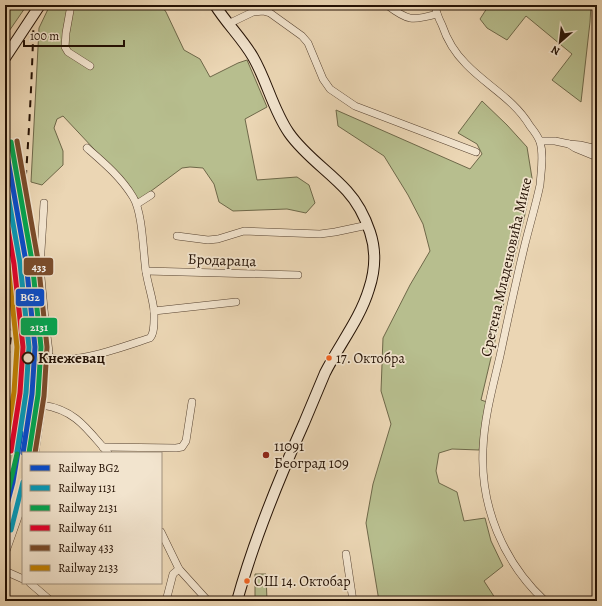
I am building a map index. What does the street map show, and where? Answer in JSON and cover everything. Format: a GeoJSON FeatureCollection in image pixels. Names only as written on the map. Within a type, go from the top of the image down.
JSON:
{"type":"FeatureCollection","features":[{"type":"Feature","properties":{"kind":"street"},"geometry":{"type":"LineString","coordinates":[[5,58],[40,5]]}},
{"type":"Feature","properties":{"kind":"street"},"geometry":{"type":"LineString","coordinates":[[71,5],[65,46],[68,52],[90,66]]}},
{"type":"Feature","properties":{"kind":"street"},"geometry":{"type":"LineString","coordinates":[[215,5],[252,56],[289,133],[305,152],[348,192],[360,209],[368,225],[372,241],[374,260],[373,277],[370,289],[362,308],[327,370],[288,458],[258,533],[237,601]]}},
{"type":"Feature","properties":{"kind":"street"},"geometry":{"type":"LineString","coordinates":[[387,5],[401,16],[412,19],[437,14]]}},
{"type":"Feature","properties":{"kind":"street"},"geometry":{"type":"LineString","coordinates":[[435,5],[446,37],[456,52],[471,68],[510,100],[526,119],[540,141],[555,140],[569,144],[580,144],[597,149]]}},
{"type":"Feature","properties":{"kind":"street"},"geometry":{"type":"LineString","coordinates":[[228,24],[252,12],[263,11],[270,13],[302,36],[308,43],[323,79],[330,89],[355,106],[476,152]]}},
{"type":"Feature","properties":{"kind":"street","name":"Сретена Младеновића Мике"},"geometry":{"type":"LineString","coordinates":[[540,141],[540,185],[504,335],[488,414],[483,448],[483,462],[486,494],[492,519],[498,535],[513,564],[545,601]]}},
{"type":"Feature","properties":{"kind":"street"},"geometry":{"type":"LineString","coordinates":[[569,144],[597,157]]}},
{"type":"Feature","properties":{"kind":"street"},"geometry":{"type":"LineString","coordinates":[[48,356],[58,360],[85,357],[108,352],[150,338],[153,334],[154,311],[146,271],[144,245],[137,204],[133,196],[112,170],[86,148]]}},
{"type":"Feature","properties":{"kind":"street"},"geometry":{"type":"LineString","coordinates":[[137,204],[151,195]]}},
{"type":"Feature","properties":{"kind":"street"},"geometry":{"type":"LineString","coordinates":[[35,452],[42,405],[43,367],[49,351],[40,268],[44,204]]}},
{"type":"Feature","properties":{"kind":"street"},"geometry":{"type":"LineString","coordinates":[[176,236],[197,240],[208,240],[244,231],[320,234],[368,225]]}},
{"type":"Feature","properties":{"kind":"street","name":"Бродараца"},"geometry":{"type":"LineString","coordinates":[[146,271],[298,275]]}},
{"type":"Feature","properties":{"kind":"street"},"geometry":{"type":"LineString","coordinates":[[154,311],[236,302]]}},
{"type":"Feature","properties":{"kind":"street"},"geometry":{"type":"LineString","coordinates":[[103,447],[182,447],[186,441],[192,402]]}},
{"type":"Feature","properties":{"kind":"street"},"geometry":{"type":"LineString","coordinates":[[42,405],[60,409],[73,415],[107,452]]}},
{"type":"Feature","properties":{"kind":"street"},"geometry":{"type":"LineString","coordinates":[[5,554],[22,506]]}},
{"type":"Feature","properties":{"kind":"street"},"geometry":{"type":"LineString","coordinates":[[162,534],[179,569],[208,601]]}},
{"type":"Feature","properties":{"kind":"street"},"geometry":{"type":"LineString","coordinates":[[346,554],[353,601]]}},
{"type":"Feature","properties":{"kind":"street"},"geometry":{"type":"LineString","coordinates":[[166,601],[173,574],[179,569]]}},
{"type":"Feature","properties":{"kind":"street"},"geometry":{"type":"LineString","coordinates":[[5,571],[22,579]]}},
{"type":"Feature","properties":{"kind":"street"},"geometry":{"type":"LineString","coordinates":[[31,584],[51,601]]}},
{"type":"Feature","properties":{"kind":"green space"},"geometry":{"type":"Polygon","coordinates":[[[5,5],[27,5],[5,37],[5,5]]]}},
{"type":"Feature","properties":{"kind":"green space"},"geometry":{"type":"Polygon","coordinates":[[[50,5],[161,5],[166,12],[184,50],[200,59],[210,77],[247,60],[267,107],[245,119],[257,180],[297,177],[309,185],[315,203],[306,213],[287,209],[233,211],[219,202],[214,184],[203,168],[190,167],[182,168],[139,200],[124,181],[63,116],[57,119],[54,128],[63,151],[63,165],[42,185],[31,182],[39,28],[50,5]]]}},
{"type":"Feature","properties":{"kind":"green space"},"geometry":{"type":"Polygon","coordinates":[[[489,5],[591,5],[581,102],[552,80],[572,54],[526,16],[507,40],[487,28],[480,19],[489,5]]]}},
{"type":"Feature","properties":{"kind":"green space"},"geometry":{"type":"Polygon","coordinates":[[[482,101],[527,147],[532,178],[525,214],[481,400],[487,402],[479,450],[452,449],[439,453],[436,471],[439,483],[457,492],[464,521],[485,518],[491,541],[503,566],[484,581],[497,601],[379,601],[366,523],[373,484],[391,424],[381,391],[383,338],[410,285],[430,251],[423,224],[408,195],[384,156],[338,126],[336,110],[470,169],[482,154],[477,144],[458,133],[482,101]]]}},
{"type":"Feature","properties":{"kind":"green space"},"geometry":{"type":"Polygon","coordinates":[[[5,445],[16,446],[8,484],[5,484],[5,445]]]}},
{"type":"Feature","properties":{"kind":"green space"},"geometry":{"type":"Polygon","coordinates":[[[255,574],[266,574],[267,601],[255,601],[255,574]]]}},
{"type":"Feature","properties":{"kind":"railway"},"geometry":{"type":"LineString","coordinates":[[5,386],[16,291],[28,148],[34,5]]}},
{"type":"Feature","properties":{"kind":"railway"},"geometry":{"type":"LineString","coordinates":[[28,452],[35,399],[39,344],[37,301],[31,262]]}},
{"type":"Feature","properties":{"kind":"railway"},"geometry":{"type":"LineString","coordinates":[[5,540],[22,481]]}},
{"type":"Feature","properties":{"kind":"rail line","name":"433"},"geometry":{"type":"LineString","coordinates":[[17,141],[38,260],[47,347],[44,396],[35,452]]}},
{"type":"Feature","properties":{"kind":"rail line","name":"2131"},"geometry":{"type":"LineString","coordinates":[[11,142],[32,261],[41,347],[38,395],[29,452]]}},
{"type":"Feature","properties":{"kind":"rail line","name":"BG2"},"geometry":{"type":"LineString","coordinates":[[5,143],[26,262],[35,347],[32,394],[23,452]]}},
{"type":"Feature","properties":{"kind":"rail line","name":"1131"},"geometry":{"type":"LineString","coordinates":[[5,178],[20,263],[29,347],[26,393],[17,452]]}},
{"type":"Feature","properties":{"kind":"rail line","name":"611"},"geometry":{"type":"LineString","coordinates":[[5,212],[14,264],[23,347],[20,393],[11,451]]}},
{"type":"Feature","properties":{"kind":"rail line","name":"2133"},"geometry":{"type":"LineString","coordinates":[[5,247],[17,347],[14,392],[5,450]]}},
{"type":"Feature","properties":{"kind":"rail line","name":"BG2"},"geometry":{"type":"LineString","coordinates":[[5,512],[13,482],[21,433]]}},
{"type":"Feature","properties":{"kind":"rail line","name":"2131"},"geometry":{"type":"LineString","coordinates":[[5,505],[17,454]]}},
{"type":"Feature","properties":{"kind":"rail line","name":"1131"},"geometry":{"type":"LineString","coordinates":[[11,530],[22,486]]}},
{"type":"Feature","properties":{"kind":"place","name":"Кнежевац"},"geometry":{"type":"Point","coordinates":[28,358]}},
{"type":"Feature","properties":{"kind":"place","name":"17. Октобра"},"geometry":{"type":"Point","coordinates":[329,358]}},
{"type":"Feature","properties":{"kind":"place","name":"11091 Београд 109"},"geometry":{"type":"Point","coordinates":[266,455]}},
{"type":"Feature","properties":{"kind":"place","name":"ОШ 14. Октобар"},"geometry":{"type":"Point","coordinates":[247,581]}}]}
